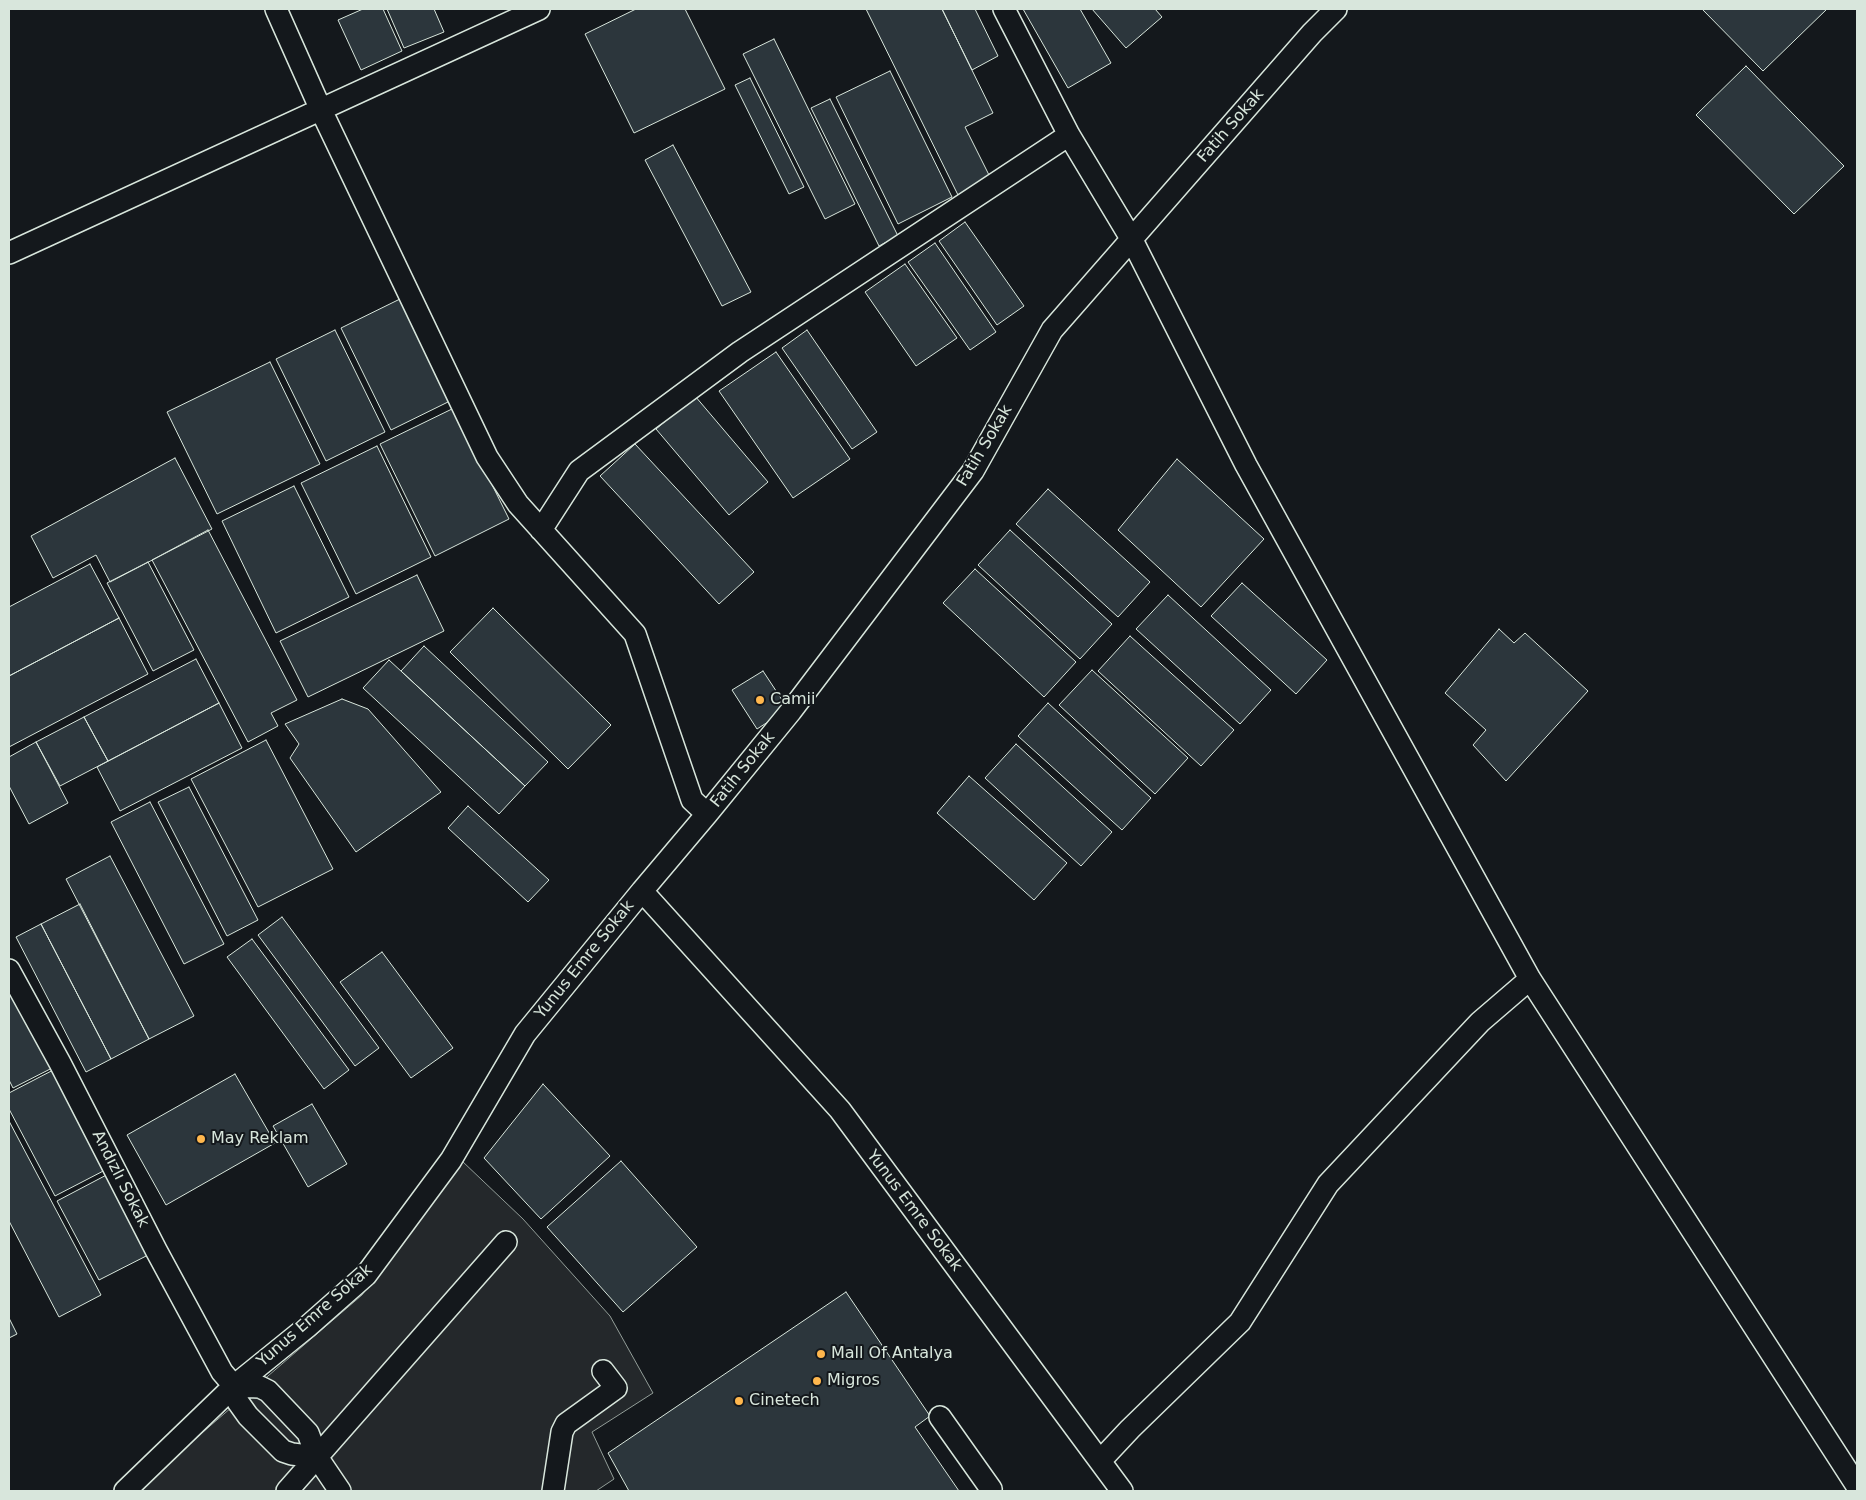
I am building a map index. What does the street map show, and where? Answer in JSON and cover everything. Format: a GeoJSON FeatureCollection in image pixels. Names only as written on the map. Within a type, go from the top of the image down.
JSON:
{"type":"FeatureCollection","features":[{"type":"Feature","properties":{"kind":"street"},"geometry":{"type":"LineString","coordinates":[[9,253],[539,9]]}},
{"type":"Feature","properties":{"kind":"street"},"geometry":{"type":"LineString","coordinates":[[1004,9],[1069,135],[1132,240],[1246,465],[1530,980],[1857,1486]]}},
{"type":"Feature","properties":{"kind":"street","name":"Fatih Sokak"},"geometry":{"type":"LineString","coordinates":[[642,891],[791,711],[973,471],[1052,330],[1312,33],[1336,9]]}},
{"type":"Feature","properties":{"kind":"street"},"geometry":{"type":"LineString","coordinates":[[284,11],[321,110],[487,457],[518,504],[635,634],[692,800],[707,814]]}},
{"type":"Feature","properties":{"kind":"street"},"geometry":{"type":"LineString","coordinates":[[541,530],[579,471],[587,465],[740,352],[1069,135]]}},
{"type":"Feature","properties":{"kind":"street","name":"Yunus Emre Sokak"},"geometry":{"type":"LineString","coordinates":[[125,1491],[234,1386],[307,1327],[366,1275],[451,1160],[525,1034],[642,891],[840,1110],[1122,1491]]}},
{"type":"Feature","properties":{"kind":"street","name":"Andızlı Sokak"},"geometry":{"type":"LineString","coordinates":[[9,970],[60,1063],[217,1364],[234,1386],[238,1402],[248,1416],[283,1451],[317,1457]]}},
{"type":"Feature","properties":{"kind":"street"},"geometry":{"type":"LineString","coordinates":[[1100,1461],[1130,1429],[1240,1322],[1328,1184],[1480,1022],[1530,980]]}},
{"type":"Feature","properties":{"kind":"street"},"geometry":{"type":"LineString","coordinates":[[286,1491],[506,1242]]}},
{"type":"Feature","properties":{"kind":"street"},"geometry":{"type":"LineString","coordinates":[[552,1491],[562,1432],[566,1424],[616,1388],[603,1371]]}},
{"type":"Feature","properties":{"kind":"street"},"geometry":{"type":"LineString","coordinates":[[234,1386],[260,1388],[268,1391],[308,1433],[317,1457],[340,1491]]}},
{"type":"Feature","properties":{"kind":"street"},"geometry":{"type":"LineString","coordinates":[[940,1417],[991,1489],[990,1491]]}},
{"type":"Feature","properties":{"kind":"shaded area"},"geometry":{"type":"Polygon","coordinates":[[[462,1161],[523,1219],[610,1316],[653,1393],[592,1432],[614,1479],[596,1491],[141,1491],[138,1488],[362,1295],[462,1161]]]}},
{"type":"Feature","properties":{"kind":"building"},"geometry":{"type":"Polygon","coordinates":[[[363,9],[383,9],[402,51],[361,70],[338,20],[363,9]]]}},
{"type":"Feature","properties":{"kind":"building"},"geometry":{"type":"Polygon","coordinates":[[[387,9],[434,9],[444,32],[404,48],[387,9]]]}},
{"type":"Feature","properties":{"kind":"building"},"geometry":{"type":"Polygon","coordinates":[[[636,9],[685,9],[725,89],[634,133],[585,34],[636,9]]]}},
{"type":"Feature","properties":{"kind":"building"},"geometry":{"type":"Polygon","coordinates":[[[866,9],[942,9],[993,113],[965,127],[991,179],[958,195],[866,9]]]}},
{"type":"Feature","properties":{"kind":"building"},"geometry":{"type":"Polygon","coordinates":[[[942,9],[975,9],[998,56],[972,70],[942,9]]]}},
{"type":"Feature","properties":{"kind":"building"},"geometry":{"type":"Polygon","coordinates":[[[1023,9],[1080,9],[1111,63],[1068,88],[1023,9]]]}},
{"type":"Feature","properties":{"kind":"building"},"geometry":{"type":"Polygon","coordinates":[[[1092,9],[1155,9],[1162,17],[1126,48],[1092,9]]]}},
{"type":"Feature","properties":{"kind":"building"},"geometry":{"type":"Polygon","coordinates":[[[1702,9],[1827,9],[1763,71],[1702,9]]]}},
{"type":"Feature","properties":{"kind":"building"},"geometry":{"type":"Polygon","coordinates":[[[774,39],[855,204],[825,219],[743,54],[774,39]]]}},
{"type":"Feature","properties":{"kind":"building"},"geometry":{"type":"Polygon","coordinates":[[[1746,66],[1844,166],[1794,214],[1696,115],[1746,66]]]}},
{"type":"Feature","properties":{"kind":"building"},"geometry":{"type":"Polygon","coordinates":[[[890,71],[952,197],[898,224],[836,97],[890,71]]]}},
{"type":"Feature","properties":{"kind":"building"},"geometry":{"type":"Polygon","coordinates":[[[750,78],[804,187],[789,194],[735,85],[750,78]]]}},
{"type":"Feature","properties":{"kind":"building"},"geometry":{"type":"Polygon","coordinates":[[[830,99],[898,236],[879,246],[811,108],[830,99]]]}},
{"type":"Feature","properties":{"kind":"building"},"geometry":{"type":"Polygon","coordinates":[[[673,145],[751,292],[722,306],[645,160],[673,145]]]}},
{"type":"Feature","properties":{"kind":"building"},"geometry":{"type":"Polygon","coordinates":[[[965,222],[1024,306],[997,325],[939,241],[965,222]]]}},
{"type":"Feature","properties":{"kind":"building"},"geometry":{"type":"Polygon","coordinates":[[[935,243],[996,332],[970,350],[908,262],[935,243]]]}},
{"type":"Feature","properties":{"kind":"building"},"geometry":{"type":"Polygon","coordinates":[[[905,264],[957,338],[916,366],[865,292],[905,264]]]}},
{"type":"Feature","properties":{"kind":"building"},"geometry":{"type":"Polygon","coordinates":[[[400,299],[450,401],[391,430],[341,328],[400,299]]]}},
{"type":"Feature","properties":{"kind":"building"},"geometry":{"type":"Polygon","coordinates":[[[335,330],[385,432],[326,461],[276,359],[335,330]]]}},
{"type":"Feature","properties":{"kind":"building"},"geometry":{"type":"Polygon","coordinates":[[[807,330],[877,432],[852,449],[782,348],[807,330]]]}},
{"type":"Feature","properties":{"kind":"building"},"geometry":{"type":"Polygon","coordinates":[[[776,352],[850,459],[793,498],[719,391],[776,352]]]}},
{"type":"Feature","properties":{"kind":"building"},"geometry":{"type":"Polygon","coordinates":[[[270,362],[320,464],[217,514],[167,412],[270,362]]]}},
{"type":"Feature","properties":{"kind":"building"},"geometry":{"type":"Polygon","coordinates":[[[695,396],[768,482],[729,515],[656,429],[695,396]]]}},
{"type":"Feature","properties":{"kind":"building"},"geometry":{"type":"Polygon","coordinates":[[[454,408],[509,519],[435,556],[380,444],[454,408]]]}},
{"type":"Feature","properties":{"kind":"building"},"geometry":{"type":"Polygon","coordinates":[[[635,444],[754,572],[719,604],[600,476],[635,444]]]}},
{"type":"Feature","properties":{"kind":"building"},"geometry":{"type":"Polygon","coordinates":[[[377,446],[431,557],[356,594],[301,483],[377,446]]]}},
{"type":"Feature","properties":{"kind":"building"},"geometry":{"type":"Polygon","coordinates":[[[175,458],[212,529],[110,582],[96,555],[53,578],[31,536],[175,458]]]}},
{"type":"Feature","properties":{"kind":"building"},"geometry":{"type":"Polygon","coordinates":[[[1177,459],[1264,539],[1201,607],[1118,530],[1177,459]]]}},
{"type":"Feature","properties":{"kind":"building"},"geometry":{"type":"Polygon","coordinates":[[[294,486],[349,597],[276,633],[222,521],[294,486]]]}},
{"type":"Feature","properties":{"kind":"building"},"geometry":{"type":"Polygon","coordinates":[[[1048,489],[1150,582],[1118,617],[1016,524],[1048,489]]]}},
{"type":"Feature","properties":{"kind":"building"},"geometry":{"type":"Polygon","coordinates":[[[208,530],[297,700],[271,713],[278,726],[248,742],[152,560],[208,530]]]}},
{"type":"Feature","properties":{"kind":"building"},"geometry":{"type":"Polygon","coordinates":[[[1010,530],[1112,624],[1080,659],[978,565],[1010,530]]]}},
{"type":"Feature","properties":{"kind":"building"},"geometry":{"type":"Polygon","coordinates":[[[148,562],[194,650],[153,671],[107,583],[148,562]]]}},
{"type":"Feature","properties":{"kind":"building"},"geometry":{"type":"Polygon","coordinates":[[[90,564],[119,618],[9,676],[9,607],[90,564]]]}},
{"type":"Feature","properties":{"kind":"building"},"geometry":{"type":"Polygon","coordinates":[[[975,569],[1076,662],[1044,697],[943,603],[975,569]]]}},
{"type":"Feature","properties":{"kind":"building"},"geometry":{"type":"Polygon","coordinates":[[[417,575],[444,631],[308,697],[280,641],[417,575]]]}},
{"type":"Feature","properties":{"kind":"building"},"geometry":{"type":"Polygon","coordinates":[[[1242,583],[1327,660],[1296,694],[1211,616],[1242,583]]]}},
{"type":"Feature","properties":{"kind":"building"},"geometry":{"type":"Polygon","coordinates":[[[1168,595],[1271,690],[1240,724],[1136,629],[1168,595]]]}},
{"type":"Feature","properties":{"kind":"building"},"geometry":{"type":"Polygon","coordinates":[[[493,608],[611,725],[568,769],[450,652],[493,608]]]}},
{"type":"Feature","properties":{"kind":"building"},"geometry":{"type":"Polygon","coordinates":[[[119,618],[148,674],[9,747],[9,676],[119,618]]]}},
{"type":"Feature","properties":{"kind":"building"},"geometry":{"type":"Polygon","coordinates":[[[1499,629],[1514,643],[1525,633],[1588,691],[1506,781],[1473,745],[1486,730],[1445,693],[1499,629]]]}},
{"type":"Feature","properties":{"kind":"building"},"geometry":{"type":"Polygon","coordinates":[[[1130,636],[1234,730],[1201,766],[1098,671],[1130,636]]]}},
{"type":"Feature","properties":{"kind":"building"},"geometry":{"type":"Polygon","coordinates":[[[424,646],[548,762],[525,786],[401,671],[424,646]]]}},
{"type":"Feature","properties":{"kind":"building"},"geometry":{"type":"Polygon","coordinates":[[[196,659],[219,703],[108,761],[84,717],[196,659]]]}},
{"type":"Feature","properties":{"kind":"building"},"geometry":{"type":"Polygon","coordinates":[[[389,660],[525,786],[499,814],[363,688],[389,660]]]}},
{"type":"Feature","properties":{"kind":"building"},"geometry":{"type":"Polygon","coordinates":[[[1092,670],[1188,758],[1155,794],[1059,705],[1092,670]]]}},
{"type":"Feature","properties":{"kind":"building","name":"Camii"},"geometry":{"type":"Polygon","coordinates":[[[763,671],[788,709],[757,729],[732,690],[763,671]]]}},
{"type":"Feature","properties":{"kind":"building"},"geometry":{"type":"Polygon","coordinates":[[[342,699],[368,709],[441,792],[356,852],[290,758],[299,744],[285,724],[342,699]]]}},
{"type":"Feature","properties":{"kind":"building"},"geometry":{"type":"Polygon","coordinates":[[[219,703],[242,748],[120,811],[97,767],[219,703]]]}},
{"type":"Feature","properties":{"kind":"building"},"geometry":{"type":"Polygon","coordinates":[[[1048,703],[1151,798],[1122,830],[1018,736],[1048,703]]]}},
{"type":"Feature","properties":{"kind":"building"},"geometry":{"type":"Polygon","coordinates":[[[84,717],[108,761],[60,786],[36,742],[84,717]]]}},
{"type":"Feature","properties":{"kind":"building"},"geometry":{"type":"Polygon","coordinates":[[[266,740],[333,869],[258,907],[191,779],[266,740]]]}},
{"type":"Feature","properties":{"kind":"building"},"geometry":{"type":"Polygon","coordinates":[[[36,742],[68,803],[29,824],[9,786],[9,757],[36,742]]]}},
{"type":"Feature","properties":{"kind":"building"},"geometry":{"type":"Polygon","coordinates":[[[1016,744],[1112,832],[1081,866],[985,778],[1016,744]]]}},
{"type":"Feature","properties":{"kind":"building"},"geometry":{"type":"Polygon","coordinates":[[[969,776],[1067,863],[1034,900],[937,813],[969,776]]]}},
{"type":"Feature","properties":{"kind":"building"},"geometry":{"type":"Polygon","coordinates":[[[189,787],[258,920],[227,936],[158,802],[189,787]]]}},
{"type":"Feature","properties":{"kind":"building"},"geometry":{"type":"Polygon","coordinates":[[[150,802],[224,944],[184,964],[111,822],[150,802]]]}},
{"type":"Feature","properties":{"kind":"building"},"geometry":{"type":"Polygon","coordinates":[[[468,806],[549,880],[528,902],[448,828],[468,806]]]}},
{"type":"Feature","properties":{"kind":"building"},"geometry":{"type":"Polygon","coordinates":[[[110,856],[194,1016],[149,1039],[66,879],[110,856]]]}},
{"type":"Feature","properties":{"kind":"building"},"geometry":{"type":"Polygon","coordinates":[[[80,904],[149,1039],[111,1059],[41,924],[80,904]]]}},
{"type":"Feature","properties":{"kind":"building"},"geometry":{"type":"Polygon","coordinates":[[[282,917],[379,1048],[355,1066],[258,935],[282,917]]]}},
{"type":"Feature","properties":{"kind":"building"},"geometry":{"type":"Polygon","coordinates":[[[41,924],[111,1059],[86,1072],[16,937],[41,924]]]}},
{"type":"Feature","properties":{"kind":"building"},"geometry":{"type":"Polygon","coordinates":[[[252,939],[349,1070],[324,1089],[227,957],[252,939]]]}},
{"type":"Feature","properties":{"kind":"building"},"geometry":{"type":"Polygon","coordinates":[[[382,952],[453,1048],[411,1078],[340,982],[382,952]]]}},
{"type":"Feature","properties":{"kind":"building"},"geometry":{"type":"Polygon","coordinates":[[[9,985],[58,1065],[13,1088],[9,1080],[9,985]]]}},
{"type":"Feature","properties":{"kind":"building"},"geometry":{"type":"Polygon","coordinates":[[[59,1067],[111,1167],[55,1196],[9,1109],[9,1093],[59,1067]]]}},
{"type":"Feature","properties":{"kind":"building","name":"May Reklam"},"geometry":{"type":"Polygon","coordinates":[[[235,1074],[275,1143],[166,1205],[127,1135],[235,1074]]]}},
{"type":"Feature","properties":{"kind":"building"},"geometry":{"type":"Polygon","coordinates":[[[543,1084],[610,1156],[541,1219],[484,1158],[543,1084]]]}},
{"type":"Feature","properties":{"kind":"building"},"geometry":{"type":"Polygon","coordinates":[[[312,1104],[347,1164],[308,1187],[273,1126],[312,1104]]]}},
{"type":"Feature","properties":{"kind":"building"},"geometry":{"type":"Polygon","coordinates":[[[9,1121],[101,1295],[59,1317],[9,1221],[9,1121]]]}},
{"type":"Feature","properties":{"kind":"building"},"geometry":{"type":"Polygon","coordinates":[[[621,1161],[697,1247],[623,1312],[547,1227],[621,1161]]]}},
{"type":"Feature","properties":{"kind":"building"},"geometry":{"type":"Polygon","coordinates":[[[114,1171],[156,1251],[99,1280],[57,1201],[114,1171]]]}},
{"type":"Feature","properties":{"kind":"building","name":"Mall Of Antalya"},"geometry":{"type":"Polygon","coordinates":[[[846,1292],[930,1416],[915,1427],[959,1491],[629,1491],[608,1453],[846,1292]]]}},
{"type":"Feature","properties":{"kind":"building"},"geometry":{"type":"Polygon","coordinates":[[[9,1318],[17,1334],[9,1338],[9,1318]]]}},
{"type":"Feature","properties":{"kind":"place","name":"Camii"},"geometry":{"type":"Point","coordinates":[760,700]}},
{"type":"Feature","properties":{"kind":"place","name":"May Reklam"},"geometry":{"type":"Point","coordinates":[201,1139]}},
{"type":"Feature","properties":{"kind":"place","name":"Mall Of Antalya"},"geometry":{"type":"Point","coordinates":[821,1354]}},
{"type":"Feature","properties":{"kind":"place","name":"Migros"},"geometry":{"type":"Point","coordinates":[817,1381]}},
{"type":"Feature","properties":{"kind":"place","name":"Cinetech"},"geometry":{"type":"Point","coordinates":[739,1401]}}]}
